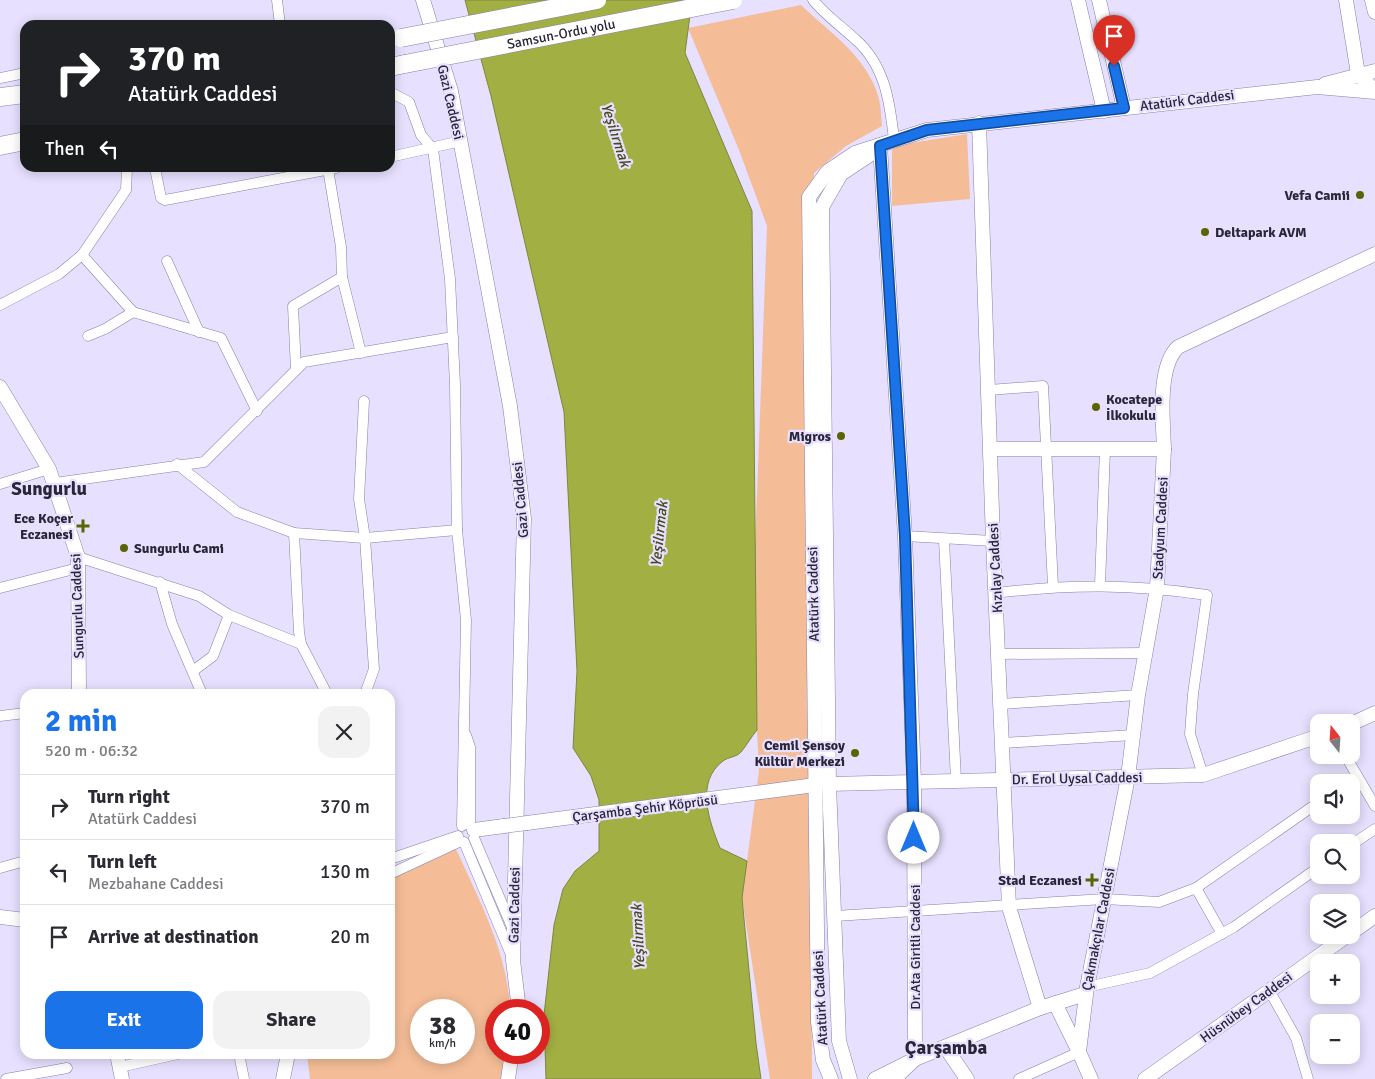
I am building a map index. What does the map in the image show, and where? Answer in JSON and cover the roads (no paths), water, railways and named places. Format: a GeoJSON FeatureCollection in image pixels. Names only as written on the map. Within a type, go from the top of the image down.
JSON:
{"type":"FeatureCollection","features":[{"type":"Feature","properties":{"kind":"highway","name":"Samsun-Ordu yolu"},"geometry":{"type":"LineString","coordinates":[[395,39],[597,0]]}},
{"type":"Feature","properties":{"kind":"highway","name":"Samsun-Ordu yolu"},"geometry":{"type":"LineString","coordinates":[[397,66],[733,0]]}},
{"type":"Feature","properties":{"kind":"highway"},"geometry":{"type":"LineString","coordinates":[[0,97],[20,95]]}},
{"type":"Feature","properties":{"kind":"highway"},"geometry":{"type":"LineString","coordinates":[[0,146],[20,142]]}},
{"type":"Feature","properties":{"kind":"street"},"geometry":{"type":"LineString","coordinates":[[277,0],[279,20]]}},
{"type":"Feature","properties":{"kind":"street","name":"Gazi Caddesi"},"geometry":{"type":"LineString","coordinates":[[423,0],[451,91],[461,141],[510,406],[524,518],[513,960],[518,999]]}},
{"type":"Feature","properties":{"kind":"street"},"geometry":{"type":"LineString","coordinates":[[813,0],[824,13],[857,40],[874,58],[891,107],[894,140]]}},
{"type":"Feature","properties":{"kind":"street"},"geometry":{"type":"LineString","coordinates":[[1078,0],[1104,111]]}},
{"type":"Feature","properties":{"kind":"street"},"geometry":{"type":"LineString","coordinates":[[1099,0],[1124,108]]}},
{"type":"Feature","properties":{"kind":"street"},"geometry":{"type":"LineString","coordinates":[[1346,0],[1358,74],[1375,91]]}},
{"type":"Feature","properties":{"kind":"street"},"geometry":{"type":"LineString","coordinates":[[1372,0],[1375,12]]}},
{"type":"Feature","properties":{"kind":"street"},"geometry":{"type":"LineString","coordinates":[[1317,87],[1358,74],[1375,71]]}},
{"type":"Feature","properties":{"kind":"street"},"geometry":{"type":"LineString","coordinates":[[0,78],[20,75]]}},
{"type":"Feature","properties":{"kind":"street"},"geometry":{"type":"LineString","coordinates":[[1317,87],[1375,91]]}},
{"type":"Feature","properties":{"kind":"street","name":"Atatürk Caddesi"},"geometry":{"type":"LineString","coordinates":[[831,1079],[823,1060],[818,1022],[822,785],[822,207],[841,174],[880,146],[927,130],[1317,87]]}},
{"type":"Feature","properties":{"kind":"street"},"geometry":{"type":"LineString","coordinates":[[395,95],[409,102],[421,135],[433,149],[450,279],[453,338],[457,530],[466,620],[465,731],[470,747],[466,834],[513,960]]}},
{"type":"Feature","properties":{"kind":"street","name":"Kızılay Caddesi"},"geometry":{"type":"LineString","coordinates":[[979,123],[993,541],[1009,907],[1040,1008]]}},
{"type":"Feature","properties":{"kind":"street"},"geometry":{"type":"LineString","coordinates":[[395,156],[433,149],[461,141]]}},
{"type":"Feature","properties":{"kind":"street","name":"Dr.Ata Giritli Caddesi"},"geometry":{"type":"LineString","coordinates":[[880,146],[905,536],[914,781],[915,1059]]}},
{"type":"Feature","properties":{"kind":"street"},"geometry":{"type":"LineString","coordinates":[[0,305],[59,274],[82,255],[126,190],[127,172]]}},
{"type":"Feature","properties":{"kind":"street"},"geometry":{"type":"LineString","coordinates":[[156,172],[161,198],[165,200],[311,172]]}},
{"type":"Feature","properties":{"kind":"street"},"geometry":{"type":"LineString","coordinates":[[332,172],[341,247],[342,277],[361,353]]}},
{"type":"Feature","properties":{"kind":"street","name":"Stadyum Caddesi"},"geometry":{"type":"LineString","coordinates":[[1128,778],[1138,695],[1157,588],[1164,449],[1164,381],[1170,354],[1178,347],[1375,254]]}},
{"type":"Feature","properties":{"kind":"street"},"geometry":{"type":"LineString","coordinates":[[82,255],[133,312],[222,338],[257,411]]}},
{"type":"Feature","properties":{"kind":"street"},"geometry":{"type":"LineString","coordinates":[[167,261],[200,332]]}},
{"type":"Feature","properties":{"kind":"street"},"geometry":{"type":"LineString","coordinates":[[296,370],[293,306],[342,277]]}},
{"type":"Feature","properties":{"kind":"street"},"geometry":{"type":"LineString","coordinates":[[88,336],[105,329],[133,312]]}},
{"type":"Feature","properties":{"kind":"street"},"geometry":{"type":"LineString","coordinates":[[55,483],[177,464],[204,462],[304,362],[453,338]]}},
{"type":"Feature","properties":{"kind":"street"},"geometry":{"type":"LineString","coordinates":[[989,390],[1043,386],[1053,586]]}},
{"type":"Feature","properties":{"kind":"street","name":"Sungurlu Caddesi"},"geometry":{"type":"LineString","coordinates":[[0,387],[50,469],[78,563],[79,689]]}},
{"type":"Feature","properties":{"kind":"street"},"geometry":{"type":"LineString","coordinates":[[364,401],[359,499],[365,538],[374,669],[367,689]]}},
{"type":"Feature","properties":{"kind":"street"},"geometry":{"type":"LineString","coordinates":[[990,449],[1164,449]]}},
{"type":"Feature","properties":{"kind":"street"},"geometry":{"type":"LineString","coordinates":[[1100,585],[1105,449]]}},
{"type":"Feature","properties":{"kind":"street"},"geometry":{"type":"LineString","coordinates":[[177,464],[237,512],[294,533],[365,538],[457,530]]}},
{"type":"Feature","properties":{"kind":"street"},"geometry":{"type":"LineString","coordinates":[[0,484],[50,469]]}},
{"type":"Feature","properties":{"kind":"street"},"geometry":{"type":"LineString","coordinates":[[294,533],[297,622],[301,644],[324,689]]}},
{"type":"Feature","properties":{"kind":"street"},"geometry":{"type":"LineString","coordinates":[[905,536],[944,540],[993,541]]}},
{"type":"Feature","properties":{"kind":"street"},"geometry":{"type":"LineString","coordinates":[[944,540],[956,780]]}},
{"type":"Feature","properties":{"kind":"street"},"geometry":{"type":"LineString","coordinates":[[0,588],[78,563],[160,582],[199,596],[229,615],[301,644]]}},
{"type":"Feature","properties":{"kind":"street"},"geometry":{"type":"LineString","coordinates":[[160,582],[172,624],[200,689]]}},
{"type":"Feature","properties":{"kind":"street"},"geometry":{"type":"LineString","coordinates":[[996,593],[1053,586],[1100,585],[1157,588],[1207,595],[1193,694],[1190,734],[1203,775]]}},
{"type":"Feature","properties":{"kind":"street"},"geometry":{"type":"LineString","coordinates":[[193,671],[213,656],[229,615]]}},
{"type":"Feature","properties":{"kind":"street"},"geometry":{"type":"LineString","coordinates":[[999,654],[1146,653]]}},
{"type":"Feature","properties":{"kind":"street"},"geometry":{"type":"LineString","coordinates":[[1001,704],[1138,695]]}},
{"type":"Feature","properties":{"kind":"street"},"geometry":{"type":"LineString","coordinates":[[1360,720],[1375,713]]}},
{"type":"Feature","properties":{"kind":"street"},"geometry":{"type":"LineString","coordinates":[[0,716],[20,714]]}},
{"type":"Feature","properties":{"kind":"street"},"geometry":{"type":"LineString","coordinates":[[1002,743],[1133,735]]}},
{"type":"Feature","properties":{"kind":"street","name":"Dr. Erol Uysal Caddesi"},"geometry":{"type":"LineString","coordinates":[[822,785],[914,781],[1203,775],[1310,739]]}},
{"type":"Feature","properties":{"kind":"street","name":"Çakmakçılar Caddesi"},"geometry":{"type":"LineString","coordinates":[[1086,1077],[1079,1052],[1086,991],[1128,778]]}},
{"type":"Feature","properties":{"kind":"street","name":"Atatürk Caddesi"},"geometry":{"type":"LineString","coordinates":[[822,785],[835,916],[840,1042],[850,1079]]}},
{"type":"Feature","properties":{"kind":"street","name":"Çarşamba Şehir Köprüsü"},"geometry":{"type":"LineString","coordinates":[[466,834],[504,826],[822,785]]}},
{"type":"Feature","properties":{"kind":"street"},"geometry":{"type":"LineString","coordinates":[[1360,786],[1375,806]]}},
{"type":"Feature","properties":{"kind":"street"},"geometry":{"type":"LineString","coordinates":[[835,916],[915,913],[1104,899],[1159,902],[1196,888],[1310,808]]}},
{"type":"Feature","properties":{"kind":"street"},"geometry":{"type":"LineString","coordinates":[[1360,839],[1375,830]]}},
{"type":"Feature","properties":{"kind":"street"},"geometry":{"type":"LineString","coordinates":[[466,834],[514,930]]}},
{"type":"Feature","properties":{"kind":"street"},"geometry":{"type":"LineString","coordinates":[[395,857],[466,834]]}},
{"type":"Feature","properties":{"kind":"street"},"geometry":{"type":"LineString","coordinates":[[395,871],[466,834]]}},
{"type":"Feature","properties":{"kind":"street"},"geometry":{"type":"LineString","coordinates":[[0,868],[20,862]]}},
{"type":"Feature","properties":{"kind":"street"},"geometry":{"type":"LineString","coordinates":[[875,1079],[915,1059],[946,1048],[1040,1008],[1056,1004],[1086,991],[1150,972],[1222,934],[1310,873]]}},
{"type":"Feature","properties":{"kind":"street"},"geometry":{"type":"LineString","coordinates":[[1196,888],[1222,934]]}},
{"type":"Feature","properties":{"kind":"street"},"geometry":{"type":"LineString","coordinates":[[1360,927],[1375,916]]}},
{"type":"Feature","properties":{"kind":"street"},"geometry":{"type":"LineString","coordinates":[[0,918],[20,920]]}},
{"type":"Feature","properties":{"kind":"street","name":"Hüsnübey Caddesi"},"geometry":{"type":"LineString","coordinates":[[1146,1079],[1335,944]]}},
{"type":"Feature","properties":{"kind":"street"},"geometry":{"type":"LineString","coordinates":[[1269,990],[1296,1038],[1308,1079]]}},
{"type":"Feature","properties":{"kind":"street"},"geometry":{"type":"LineString","coordinates":[[1019,1079],[1079,1052],[1056,1004]]}},
{"type":"Feature","properties":{"kind":"street"},"geometry":{"type":"LineString","coordinates":[[946,1048],[967,1079]]}},
{"type":"Feature","properties":{"kind":"street"},"geometry":{"type":"LineString","coordinates":[[120,1066],[154,1059]]}},
{"type":"Feature","properties":{"kind":"street"},"geometry":{"type":"LineString","coordinates":[[240,1059],[244,1079]]}},
{"type":"Feature","properties":{"kind":"street"},"geometry":{"type":"LineString","coordinates":[[283,1079],[288,1059]]}},
{"type":"Feature","properties":{"kind":"street"},"geometry":{"type":"LineString","coordinates":[[289,1059],[290,1079]]}},
{"type":"Feature","properties":{"kind":"street"},"geometry":{"type":"LineString","coordinates":[[894,1079],[915,1059]]}},
{"type":"Feature","properties":{"kind":"street"},"geometry":{"type":"LineString","coordinates":[[508,1079],[510,1064]]}},
{"type":"Feature","properties":{"kind":"street"},"geometry":{"type":"LineString","coordinates":[[6,1079],[67,1068]]}},
{"type":"Feature","properties":{"kind":"water","name":"Yeşilırmak"},"geometry":{"type":"Polygon","coordinates":[[[465,0],[692,0],[685,53],[752,211],[757,730],[739,754],[723,761],[714,770],[709,780],[707,802],[712,826],[720,848],[747,861],[742,898],[761,1079],[546,1079],[546,1064],[550,1064],[550,999],[546,999],[554,925],[563,889],[575,871],[599,851],[599,800],[591,776],[573,748],[577,671],[564,412],[491,96],[465,0]]]}},
{"type":"Feature","properties":{"kind":"place","name":"Vefa Camii"},"geometry":{"type":"Point","coordinates":[1360,195]}},
{"type":"Feature","properties":{"kind":"place","name":"Deltapark AVM"},"geometry":{"type":"Point","coordinates":[1205,232]}},
{"type":"Feature","properties":{"kind":"place","name":"Kocatepe İlkokulu"},"geometry":{"type":"Point","coordinates":[1096,407]}},
{"type":"Feature","properties":{"kind":"place","name":"Migros"},"geometry":{"type":"Point","coordinates":[841,436]}},
{"type":"Feature","properties":{"kind":"place","name":"Ece Koçer Eczanesi"},"geometry":{"type":"Point","coordinates":[83,526]}},
{"type":"Feature","properties":{"kind":"place","name":"Sungurlu Cami"},"geometry":{"type":"Point","coordinates":[124,548]}},
{"type":"Feature","properties":{"kind":"place","name":"Cemil Şensoy Kültür Merkezi"},"geometry":{"type":"Point","coordinates":[855,753]}},
{"type":"Feature","properties":{"kind":"place","name":"Stad Eczanesi"},"geometry":{"type":"Point","coordinates":[1092,880]}},
{"type":"Feature","properties":{"kind":"district","name":"Sungurlu"},"geometry":{"type":"Point","coordinates":[49,488]}},
{"type":"Feature","properties":{"kind":"district","name":"Çarşamba"},"geometry":{"type":"Point","coordinates":[946,1047]}}]}
